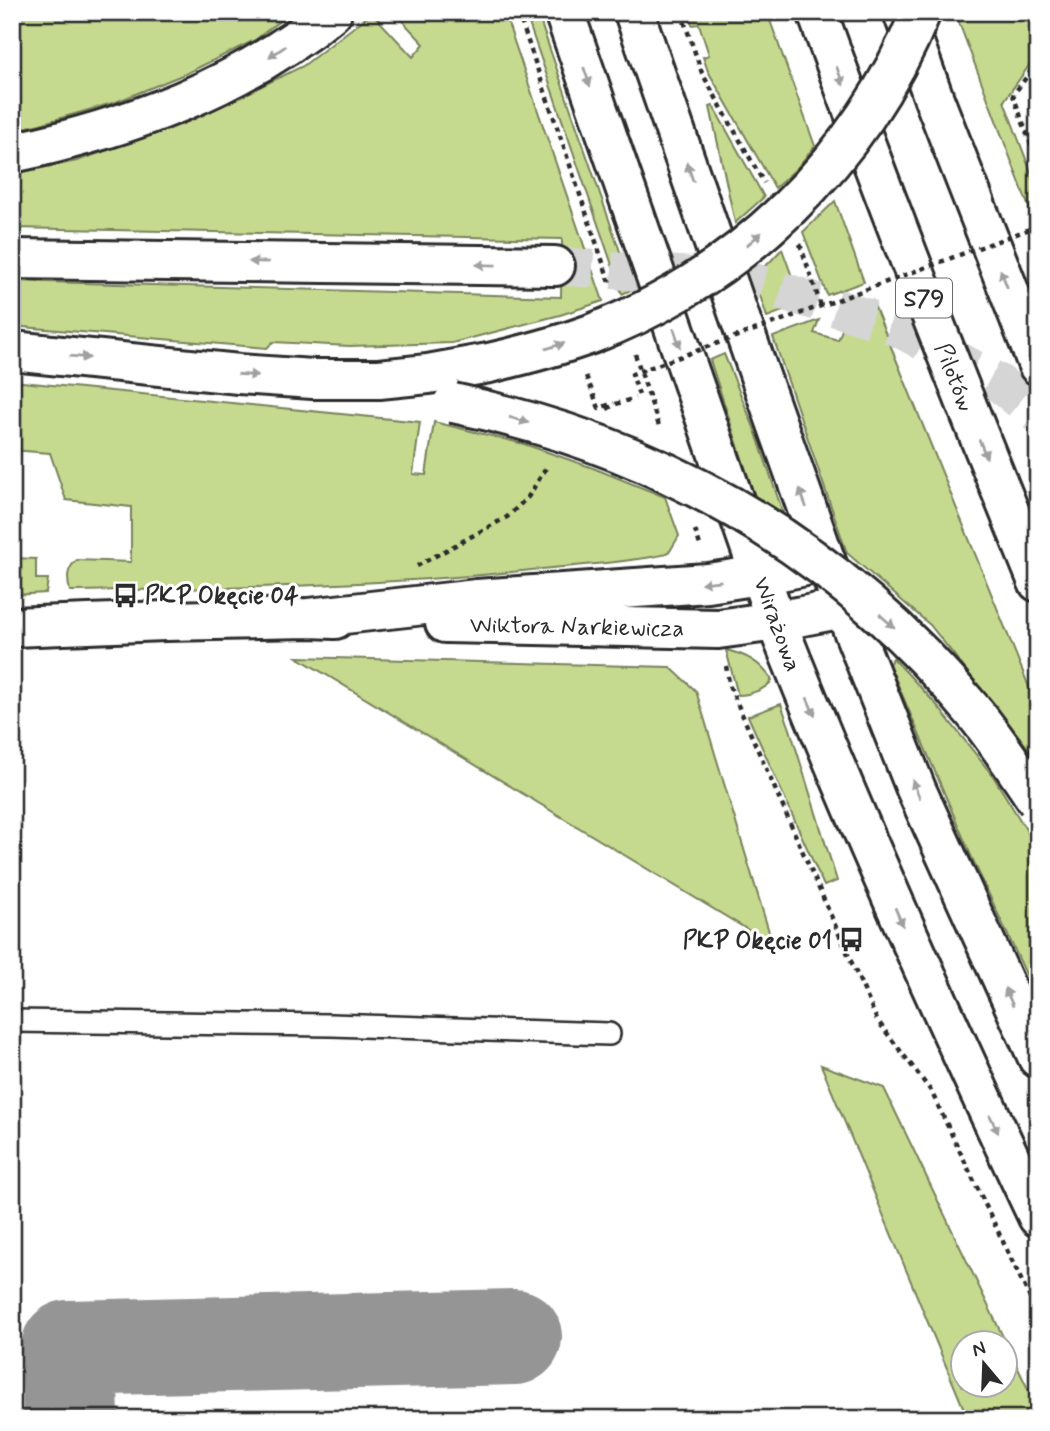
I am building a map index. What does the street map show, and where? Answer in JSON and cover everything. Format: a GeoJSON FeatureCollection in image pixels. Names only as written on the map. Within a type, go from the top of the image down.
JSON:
{"type":"FeatureCollection","features":[{"type":"Feature","properties":{"kind":"main road"},"geometry":{"type":"LineString","coordinates":[[12,153],[109,129],[188,100],[272,56],[332,12]]}},
{"type":"Feature","properties":{"kind":"main road","name":"Wirażowa"},"geometry":{"type":"LineString","coordinates":[[564,12],[776,621],[801,685],[902,923],[1038,1217]]}},
{"type":"Feature","properties":{"kind":"main road"},"geometry":{"type":"LineString","coordinates":[[635,12],[826,562],[916,789],[1038,1058]]}},
{"type":"Feature","properties":{"kind":"main road","name":"Pilotów"},"geometry":{"type":"LineString","coordinates":[[817,12],[872,165],[1038,582]]}},
{"type":"Feature","properties":{"kind":"main road"},"geometry":{"type":"LineString","coordinates":[[903,12],[934,99],[1038,365]]}},
{"type":"Feature","properties":{"kind":"main road"},"geometry":{"type":"LineString","coordinates":[[12,351],[239,374],[313,379],[379,379],[428,374],[489,362],[592,334],[657,304],[690,285],[744,248],[793,203],[840,151],[867,113],[905,48],[921,12]]}},
{"type":"Feature","properties":{"kind":"main road"},"geometry":{"type":"LineString","coordinates":[[12,259],[555,266]]}},
{"type":"Feature","properties":{"kind":"main road"},"geometry":{"type":"LineString","coordinates":[[313,379],[363,390],[453,403],[587,440],[663,470],[772,530],[849,587],[922,654],[991,734],[1038,802]]}},
{"type":"Feature","properties":{"kind":"main road","name":"Wiktora Narkiewicza"},"geometry":{"type":"LineString","coordinates":[[309,618],[477,599],[708,583],[826,562]]}},
{"type":"Feature","properties":{"kind":"main road","name":"Wiktora Narkiewicza"},"geometry":{"type":"LineString","coordinates":[[12,627],[309,618],[718,629],[844,608]]}},
{"type":"Feature","properties":{"kind":"lane"},"geometry":{"type":"LineString","coordinates":[[12,1021],[331,1024],[610,1034]]}},
{"type":"Feature","properties":{"kind":"path"},"geometry":{"type":"LineString","coordinates":[[517,12],[615,298]]}},
{"type":"Feature","properties":{"kind":"path"},"geometry":{"type":"LineString","coordinates":[[681,12],[702,73],[765,185]]}},
{"type":"Feature","properties":{"kind":"path"},"geometry":{"type":"LineString","coordinates":[[1038,62],[1013,95],[1038,164]]}},
{"type":"Feature","properties":{"kind":"path"},"geometry":{"type":"LineString","coordinates":[[599,408],[639,395],[632,374],[1038,226]]}},
{"type":"Feature","properties":{"kind":"path"},"geometry":{"type":"LineString","coordinates":[[800,244],[821,306]]}},
{"type":"Feature","properties":{"kind":"path"},"geometry":{"type":"LineString","coordinates":[[633,350],[664,441]]}},
{"type":"Feature","properties":{"kind":"path"},"geometry":{"type":"LineString","coordinates":[[597,415],[616,404],[635,398]]}},
{"type":"Feature","properties":{"kind":"path"},"geometry":{"type":"LineString","coordinates":[[409,571],[507,517],[528,497],[551,460]]}},
{"type":"Feature","properties":{"kind":"path"},"geometry":{"type":"LineString","coordinates":[[691,519],[700,545]]}},
{"type":"Feature","properties":{"kind":"path"},"geometry":{"type":"LineString","coordinates":[[723,656],[730,687],[877,1020],[931,1091],[1038,1315]]}},
{"type":"Feature","properties":{"kind":"green space"},"geometry":{"type":"Polygon","coordinates":[[[12,12],[291,12],[255,40],[187,73],[116,102],[12,131],[12,12]]]}},
{"type":"Feature","properties":{"kind":"green space"},"geometry":{"type":"Polygon","coordinates":[[[394,12],[504,12],[603,301],[452,343],[349,346],[273,342],[267,348],[12,326],[12,281],[561,297],[562,239],[12,228],[12,174],[77,161],[190,121],[303,66],[372,13],[413,57],[424,44],[394,12]]]}},
{"type":"Feature","properties":{"kind":"green space"},"geometry":{"type":"Polygon","coordinates":[[[525,12],[537,12],[633,289],[622,294],[525,12]]]}},
{"type":"Feature","properties":{"kind":"green space"},"geometry":{"type":"Polygon","coordinates":[[[688,12],[767,12],[815,146],[797,168],[775,188],[708,71],[703,57],[709,55],[699,24],[692,25],[688,12]]]}},
{"type":"Feature","properties":{"kind":"green space"},"geometry":{"type":"Polygon","coordinates":[[[955,12],[1038,12],[1038,53],[1004,101],[1038,191],[1038,217],[1033,218],[955,12]]]}},
{"type":"Feature","properties":{"kind":"green space"},"geometry":{"type":"Polygon","coordinates":[[[713,106],[764,197],[735,223],[710,107],[713,106]]]}},
{"type":"Feature","properties":{"kind":"green space"},"geometry":{"type":"Polygon","coordinates":[[[835,201],[864,282],[827,295],[803,232],[835,201]]]}},
{"type":"Feature","properties":{"kind":"green space"},"geometry":{"type":"Polygon","coordinates":[[[782,249],[802,304],[767,317],[753,274],[769,263],[782,249]]]}},
{"type":"Feature","properties":{"kind":"green space"},"geometry":{"type":"Polygon","coordinates":[[[872,300],[1038,709],[1038,763],[930,625],[847,553],[773,337],[819,320],[814,333],[838,340],[850,309],[872,300]]]}},
{"type":"Feature","properties":{"kind":"green space"},"geometry":{"type":"Polygon","coordinates":[[[724,354],[755,430],[784,516],[755,498],[710,360],[724,354]]]}},
{"type":"Feature","properties":{"kind":"green space"},"geometry":{"type":"Polygon","coordinates":[[[12,381],[420,422],[413,474],[426,475],[434,422],[524,444],[665,497],[679,536],[670,551],[662,555],[482,575],[306,585],[70,591],[68,574],[77,560],[131,562],[131,507],[66,500],[50,453],[12,450],[12,381]]]}},
{"type":"Feature","properties":{"kind":"green space"},"geometry":{"type":"Polygon","coordinates":[[[12,558],[36,559],[36,579],[48,579],[46,593],[12,595],[12,558]]]}},
{"type":"Feature","properties":{"kind":"green space"},"geometry":{"type":"Polygon","coordinates":[[[726,650],[752,660],[763,668],[772,680],[758,691],[738,695],[726,650]]]}},
{"type":"Feature","properties":{"kind":"green space"},"geometry":{"type":"Polygon","coordinates":[[[297,657],[670,667],[696,691],[773,945],[297,657]]]}},
{"type":"Feature","properties":{"kind":"green space"},"geometry":{"type":"Polygon","coordinates":[[[893,658],[935,703],[993,776],[1038,849],[1038,1000],[972,858],[889,664],[893,658]]]}},
{"type":"Feature","properties":{"kind":"green space"},"geometry":{"type":"Polygon","coordinates":[[[781,704],[837,881],[824,886],[748,716],[781,704]]]}},
{"type":"Feature","properties":{"kind":"green space"},"geometry":{"type":"Polygon","coordinates":[[[821,1065],[884,1088],[1000,1330],[948,1330],[948,1371],[821,1065]]]}},
{"type":"Feature","properties":{"kind":"green space"},"geometry":{"type":"Polygon","coordinates":[[[1018,1368],[1038,1410],[1038,1419],[968,1419],[960,1400],[1018,1400],[1018,1368]]]}},
{"type":"Feature","properties":{"kind":"taxiway"},"geometry":{"type":"LineString","coordinates":[[71,1419],[69,1348],[514,1337]]}},
{"type":"Feature","properties":{"kind":"tunnel"},"geometry":{"type":"LineString","coordinates":[[555,266],[747,280],[897,327],[999,383],[1038,415]]}},
{"type":"Feature","properties":{"kind":"place","name":"PKP Okęcie 04"},"geometry":{"type":"Point","coordinates":[125,595]}},
{"type":"Feature","properties":{"kind":"place","name":"PKP Okęcie 01"},"geometry":{"type":"Point","coordinates":[852,940]}}]}
